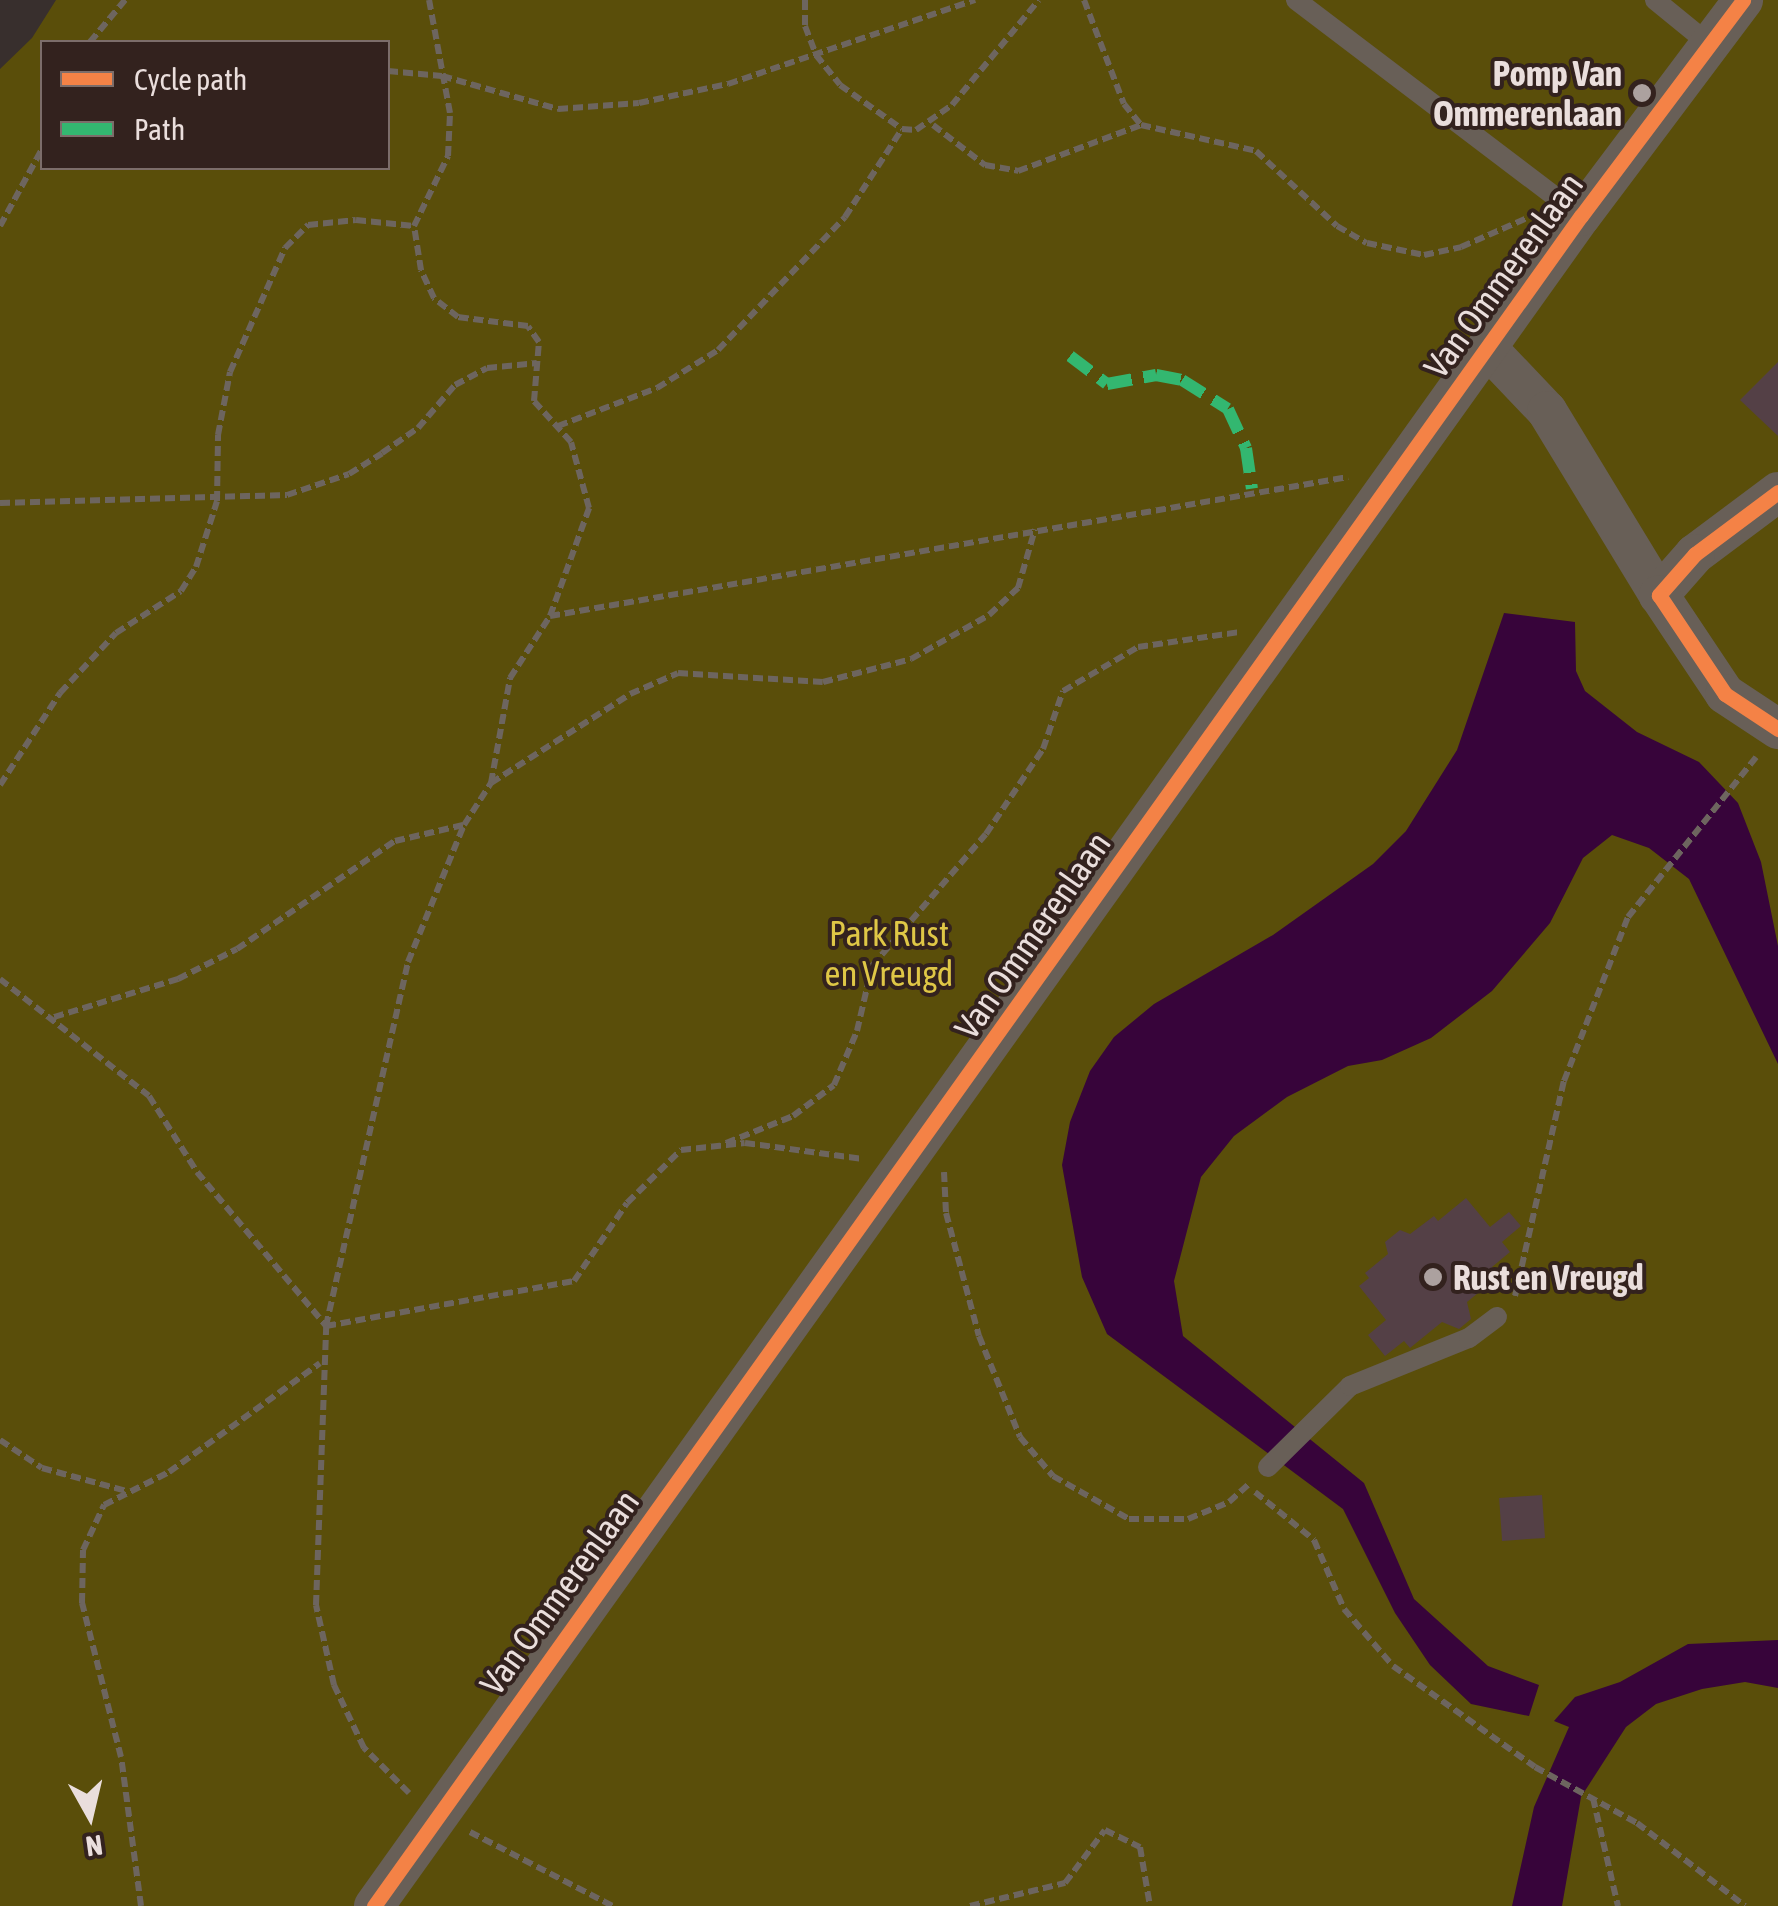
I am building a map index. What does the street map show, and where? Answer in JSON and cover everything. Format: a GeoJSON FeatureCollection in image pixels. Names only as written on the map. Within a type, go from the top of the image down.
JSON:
{"type":"FeatureCollection","features":[{"type":"Feature","properties":{"kind":"street","name":"Van Ommerenlaan"},"geometry":{"type":"LineString","coordinates":[[374,1906],[436,1814],[940,1116],[1581,216],[1742,0]]}},
{"type":"Feature","properties":{"kind":"street","name":"Van Ommerenlaan"},"geometry":{"type":"LineString","coordinates":[[1487,348],[1547,411],[1724,694],[1778,730]]}},
{"type":"Feature","properties":{"kind":"street"},"geometry":{"type":"LineString","coordinates":[[1660,595],[1696,554],[1778,492]]}},
{"type":"Feature","properties":{"kind":"lane"},"geometry":{"type":"LineString","coordinates":[[1296,0],[1581,216]]}},
{"type":"Feature","properties":{"kind":"lane"},"geometry":{"type":"LineString","coordinates":[[1656,0],[1709,44]]}},
{"type":"Feature","properties":{"kind":"lane"},"geometry":{"type":"LineString","coordinates":[[1268,1467],[1350,1386],[1469,1338],[1497,1316]]}},
{"type":"Feature","properties":{"kind":"path"},"geometry":{"type":"LineString","coordinates":[[92,40],[125,0]]}},
{"type":"Feature","properties":{"kind":"path"},"geometry":{"type":"LineString","coordinates":[[430,0],[450,114],[448,156],[414,226],[420,270],[434,298],[458,317],[528,326],[539,342],[534,401],[571,442],[589,508],[550,616],[510,678],[491,783],[464,825],[408,962],[326,1326],[321,1362],[316,1605],[334,1685],[364,1748],[436,1814],[613,1906]]}},
{"type":"Feature","properties":{"kind":"path"},"geometry":{"type":"LineString","coordinates":[[805,0],[805,26],[816,55],[840,84],[902,129],[933,124],[1040,0]]}},
{"type":"Feature","properties":{"kind":"path"},"geometry":{"type":"LineString","coordinates":[[390,71],[442,76],[558,109],[640,103],[816,55],[974,0]]}},
{"type":"Feature","properties":{"kind":"path"},"geometry":{"type":"LineString","coordinates":[[1084,0],[1124,104],[1141,125]]}},
{"type":"Feature","properties":{"kind":"path"},"geometry":{"type":"LineString","coordinates":[[933,124],[985,165],[1018,170],[1141,125],[1256,151],[1337,226],[1400,253],[1461,247],[1542,211],[1581,216]]}},
{"type":"Feature","properties":{"kind":"path"},"geometry":{"type":"LineString","coordinates":[[558,426],[657,388],[718,350],[845,217],[902,129]]}},
{"type":"Feature","properties":{"kind":"path"},"geometry":{"type":"LineString","coordinates":[[0,226],[40,153]]}},
{"type":"Feature","properties":{"kind":"path"},"geometry":{"type":"LineString","coordinates":[[0,785],[71,681],[116,633],[181,591],[196,567],[217,501],[218,435],[230,372],[285,248],[308,224],[356,220],[414,226]]}},
{"type":"Feature","properties":{"kind":"path"},"geometry":{"type":"LineString","coordinates":[[0,503],[217,501],[287,496],[348,474],[418,428],[455,385],[487,368],[537,363]]}},
{"type":"Feature","properties":{"kind":"path"},"geometry":{"type":"LineString","coordinates":[[550,616],[1252,489],[1399,471]]}},
{"type":"Feature","properties":{"kind":"path"},"geometry":{"type":"LineString","coordinates":[[491,783],[630,694],[678,673],[823,682],[910,659],[989,615],[1018,588],[1035,529]]}},
{"type":"Feature","properties":{"kind":"path"},"geometry":{"type":"LineString","coordinates":[[716,1147],[793,1116],[834,1085],[872,966],[986,834],[1043,749],[1063,690],[1138,648],[1232,630],[1278,641]]}},
{"type":"Feature","properties":{"kind":"path"},"geometry":{"type":"LineString","coordinates":[[1497,1316],[1516,1295],[1564,1081],[1628,917],[1666,863],[1741,780]]}},
{"type":"Feature","properties":{"kind":"path"},"geometry":{"type":"LineString","coordinates":[[53,1017],[178,979],[237,949],[395,841],[464,825]]}},
{"type":"Feature","properties":{"kind":"path"},"geometry":{"type":"LineString","coordinates":[[0,979],[149,1096],[197,1172],[326,1326]]}},
{"type":"Feature","properties":{"kind":"path"},"geometry":{"type":"LineString","coordinates":[[940,1116],[946,1213],[979,1336],[1020,1437],[1053,1476],[1130,1520],[1188,1518],[1229,1502],[1268,1467]]}},
{"type":"Feature","properties":{"kind":"path"},"geometry":{"type":"LineString","coordinates":[[326,1326],[574,1281],[626,1203],[681,1150],[745,1143],[902,1169]]}},
{"type":"Feature","properties":{"kind":"path"},"geometry":{"type":"LineString","coordinates":[[142,1906],[121,1757],[82,1603],[83,1550],[104,1505],[169,1472],[321,1362]]}},
{"type":"Feature","properties":{"kind":"path"},"geometry":{"type":"LineString","coordinates":[[0,1440],[42,1468],[130,1492]]}},
{"type":"Feature","properties":{"kind":"path"},"geometry":{"type":"LineString","coordinates":[[1247,1486],[1314,1540],[1344,1609],[1393,1666],[1535,1767],[1592,1797],[1745,1906]]}},
{"type":"Feature","properties":{"kind":"path"},"geometry":{"type":"LineString","coordinates":[[1592,1797],[1618,1906]]}},
{"type":"Feature","properties":{"kind":"path"},"geometry":{"type":"LineString","coordinates":[[970,1906],[1065,1883],[1105,1830],[1140,1848],[1150,1906]]}},
{"type":"Feature","properties":{"kind":"green space","name":"Park Rust en Vreugd"},"geometry":{"type":"Polygon","coordinates":[[[56,0],[1778,0],[1778,1906],[0,1906],[0,69],[32,38],[56,0]]]}},
{"type":"Feature","properties":{"kind":"shaded area"},"geometry":{"type":"Polygon","coordinates":[[[1504,613],[1575,622],[1576,671],[1585,691],[1637,732],[1699,762],[1738,803],[1761,862],[1778,946],[1778,1064],[1689,879],[1649,848],[1612,835],[1583,858],[1550,923],[1492,991],[1431,1038],[1382,1060],[1348,1066],[1287,1097],[1234,1136],[1201,1177],[1174,1281],[1183,1336],[1364,1483],[1414,1599],[1488,1666],[1539,1685],[1529,1716],[1471,1704],[1430,1665],[1395,1613],[1343,1509],[1107,1334],[1082,1277],[1062,1165],[1070,1122],[1090,1071],[1114,1037],[1154,1004],[1273,935],[1373,864],[1406,831],[1457,750],[1504,613]]]}},
{"type":"Feature","properties":{"kind":"shaded area"},"geometry":{"type":"Polygon","coordinates":[[[1778,1640],[1778,1688],[1745,1682],[1702,1689],[1656,1704],[1626,1727],[1581,1797],[1562,1906],[1512,1906],[1534,1807],[1569,1727],[1554,1721],[1575,1697],[1620,1682],[1688,1644],[1778,1640]]]}},
{"type":"Feature","properties":{"kind":"building"},"geometry":{"type":"Polygon","coordinates":[[[1778,362],[1778,436],[1740,400],[1778,362]]]}},
{"type":"Feature","properties":{"kind":"building","name":"Rust en Vreugd"},"geometry":{"type":"Polygon","coordinates":[[[1466,1198],[1490,1227],[1509,1212],[1521,1226],[1502,1242],[1510,1252],[1492,1267],[1499,1276],[1467,1302],[1471,1319],[1459,1329],[1442,1322],[1410,1348],[1404,1341],[1385,1356],[1368,1335],[1386,1320],[1359,1286],[1369,1278],[1365,1273],[1388,1254],[1385,1242],[1400,1230],[1410,1234],[1434,1216],[1438,1221],[1466,1198]]]}},
{"type":"Feature","properties":{"kind":"building"},"geometry":{"type":"Polygon","coordinates":[[[1542,1495],[1545,1538],[1502,1541],[1499,1498],[1542,1495]]]}},
{"type":"Feature","properties":{"kind":"marked path"},"geometry":{"type":"LineString","coordinates":[[1070,356],[1107,384],[1156,375],[1182,380],[1228,409],[1246,448],[1252,489]]}},
{"type":"Feature","properties":{"kind":"cycle path"},"geometry":{"type":"LineString","coordinates":[[374,1906],[1581,216],[1743,0]]}},
{"type":"Feature","properties":{"kind":"cycle path"},"geometry":{"type":"LineString","coordinates":[[1778,492],[1695,554],[1659,595],[1725,694],[1778,729]]}},
{"type":"Feature","properties":{"kind":"place","name":"Pomp Van Ommerenlaan"},"geometry":{"type":"Point","coordinates":[1642,93]}},
{"type":"Feature","properties":{"kind":"place","name":"Rust en Vreugd"},"geometry":{"type":"Point","coordinates":[1433,1277]}}]}
